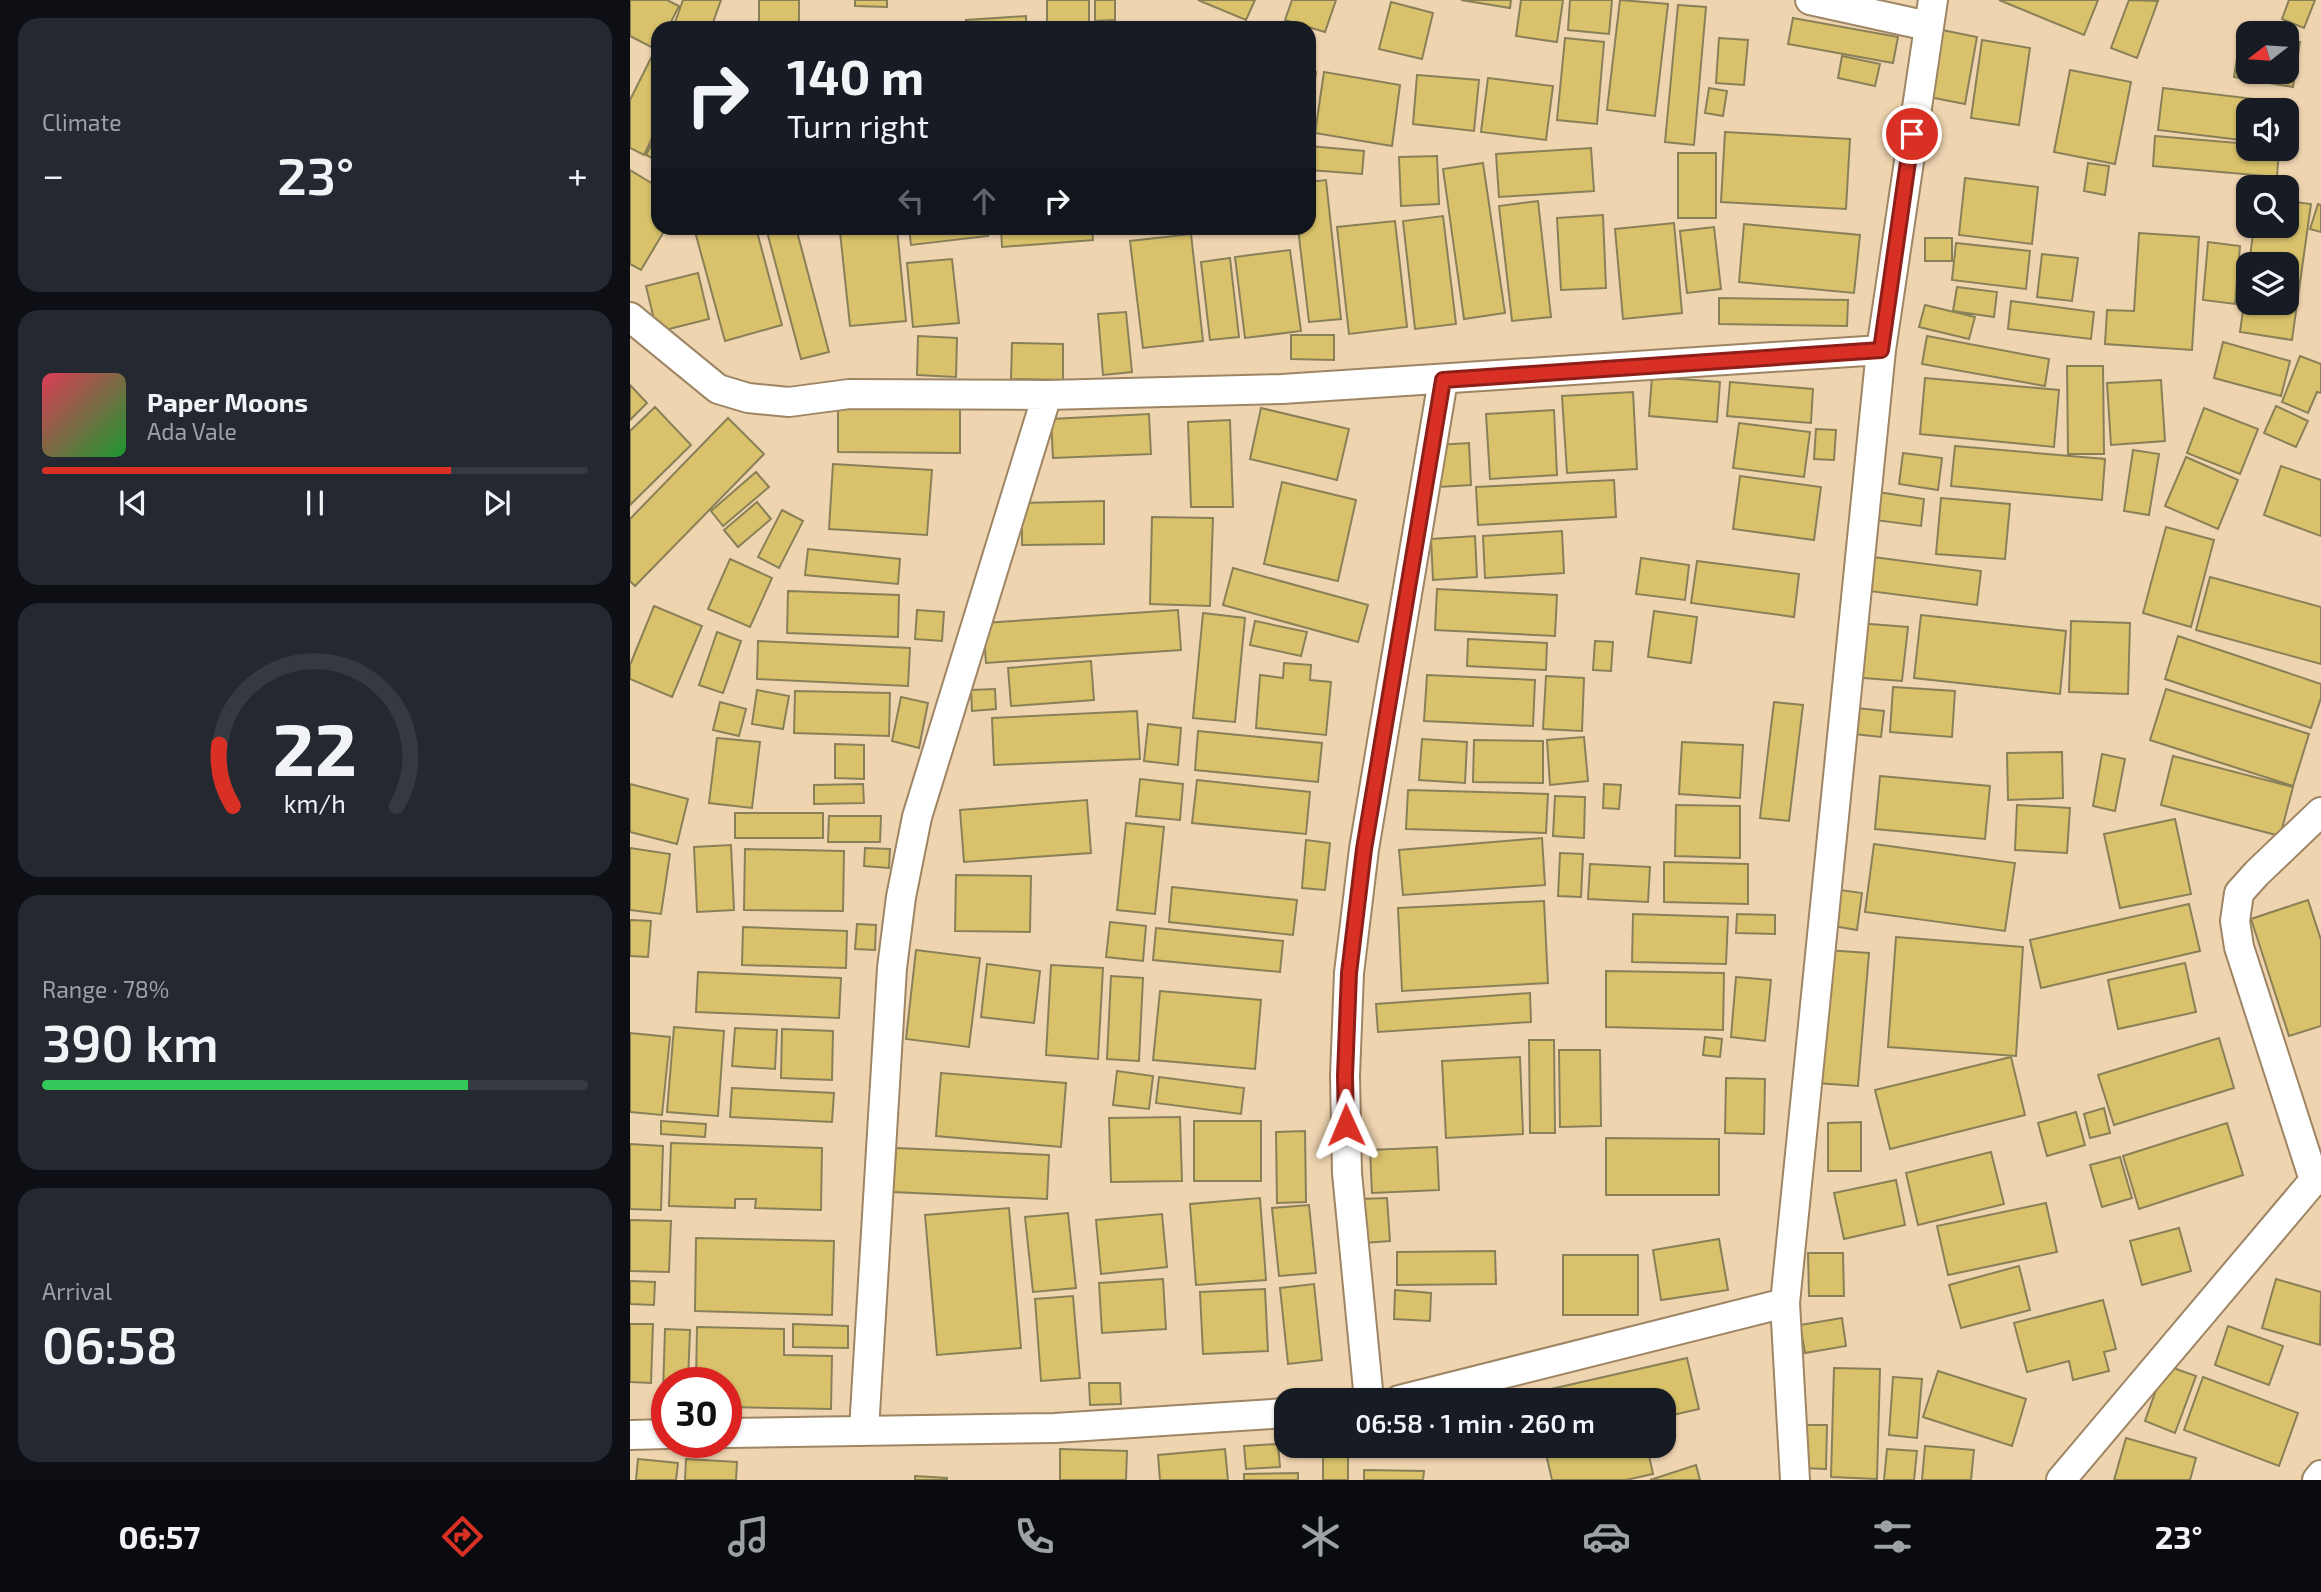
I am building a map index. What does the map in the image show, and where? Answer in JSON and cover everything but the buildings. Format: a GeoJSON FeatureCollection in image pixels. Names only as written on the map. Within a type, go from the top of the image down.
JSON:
{"type":"FeatureCollection","features":[{"type":"Feature","properties":{"kind":"street"},"geometry":{"type":"LineString","coordinates":[[1795,1480],[1785,1303],[1881,350],[1930,13],[1810,0]]}},
{"type":"Feature","properties":{"kind":"street"},"geometry":{"type":"LineString","coordinates":[[630,317],[718,389],[748,398],[789,402],[849,394],[1047,395],[1282,389],[1881,350]]}},
{"type":"Feature","properties":{"kind":"street"},"geometry":{"type":"LineString","coordinates":[[1368,1388],[1347,1173],[1345,1076],[1349,973],[1364,849],[1443,380]]}},
{"type":"Feature","properties":{"kind":"street"},"geometry":{"type":"LineString","coordinates":[[864,1430],[892,968],[901,897],[917,817],[1047,395]]}},
{"type":"Feature","properties":{"kind":"street"},"geometry":{"type":"LineString","coordinates":[[2061,1480],[2318,1176],[2239,947],[2235,921],[2239,893],[2321,812]]}},
{"type":"Feature","properties":{"kind":"street"},"geometry":{"type":"LineString","coordinates":[[1447,1388],[1785,1303]]}},
{"type":"Feature","properties":{"kind":"street"},"geometry":{"type":"LineString","coordinates":[[742,1433],[1055,1428],[1274,1414]]}},
{"type":"Feature","properties":{"kind":"street"},"geometry":{"type":"LineString","coordinates":[[630,1435],[651,1434]]}},
{"type":"Feature","properties":{"kind":"street"},"geometry":{"type":"LineString","coordinates":[[2317,1480],[2321,1475]]}},
{"type":"Feature","properties":{"kind":"route"},"geometry":{"type":"LineString","coordinates":[[1346,1125],[1349,973],[1364,849],[1443,380],[1881,350],[1912,134]]}}]}
